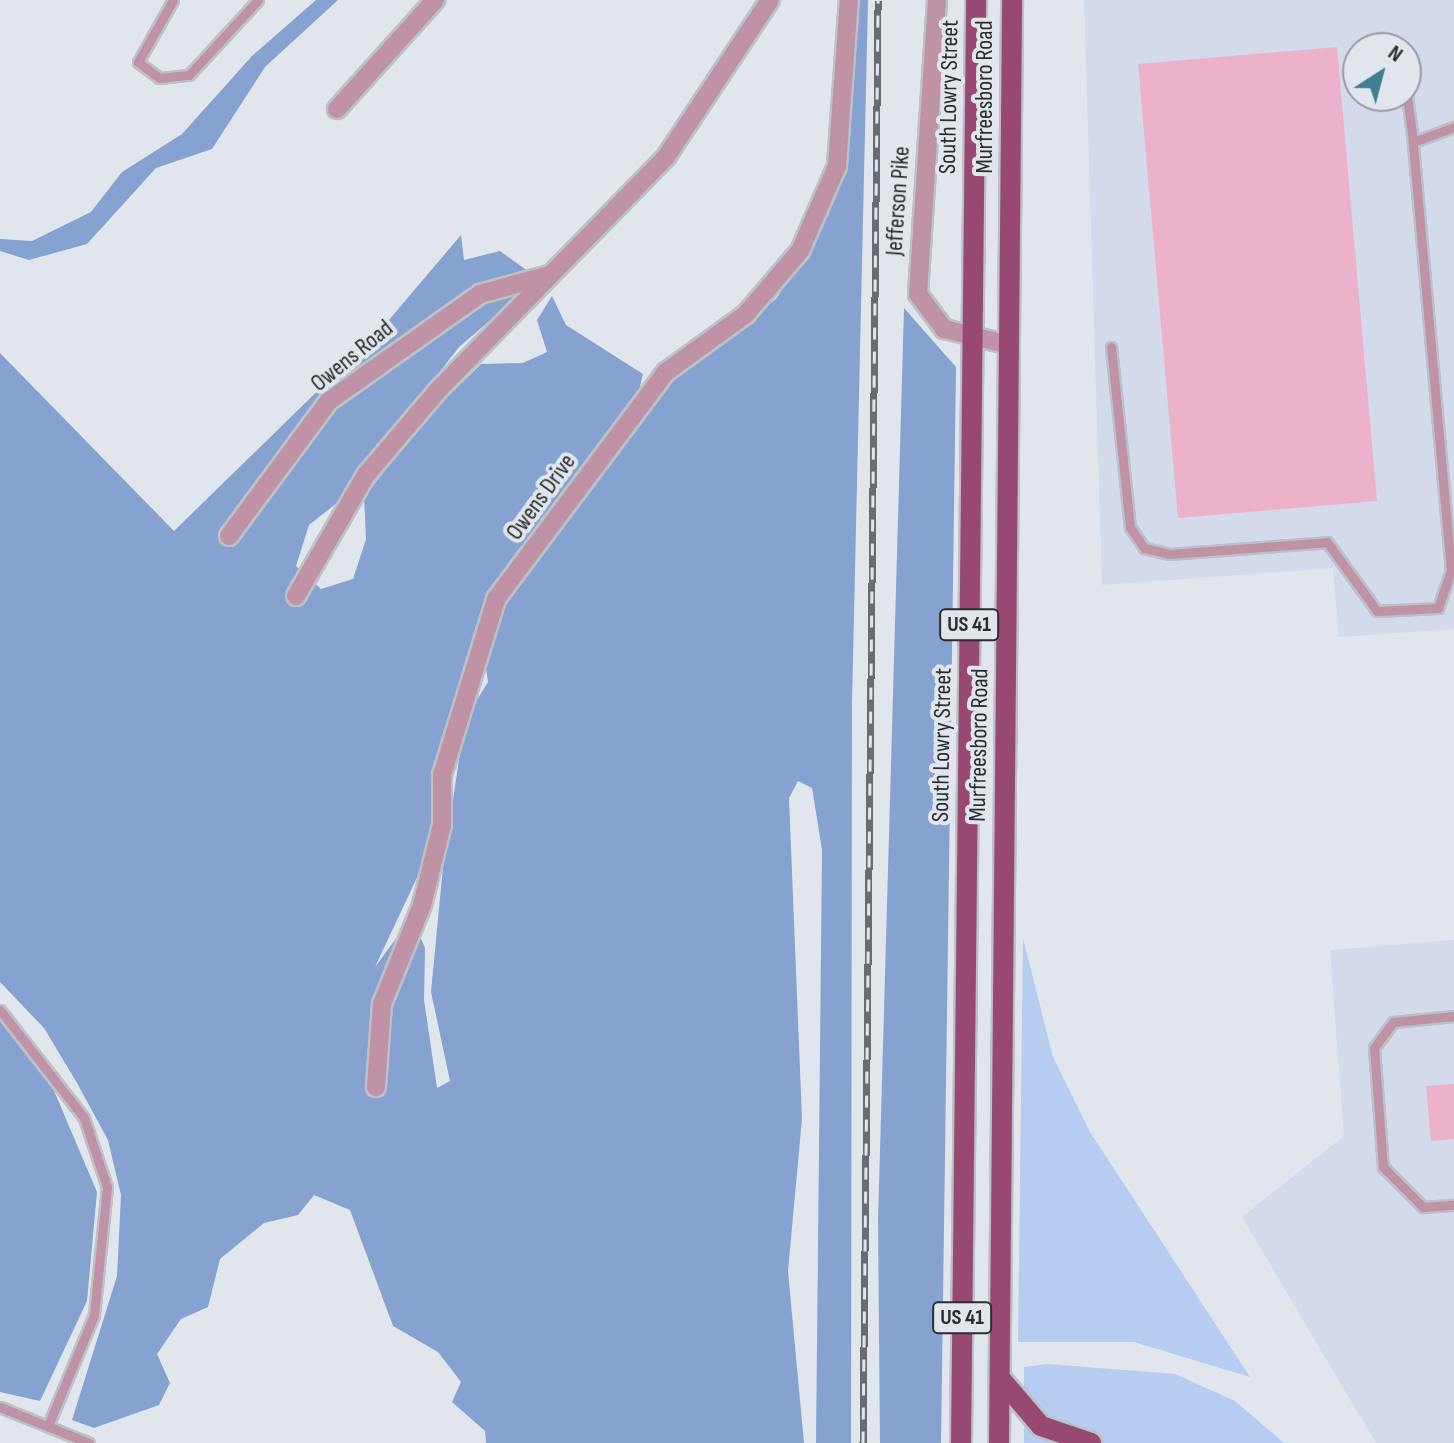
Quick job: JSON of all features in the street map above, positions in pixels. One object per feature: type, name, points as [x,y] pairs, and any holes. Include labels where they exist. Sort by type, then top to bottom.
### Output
[{"type":"main road","name":"South Lowry Street","points":[[961,1443],[976,0]]},
{"type":"main road","name":"Murfreesboro Road","points":[[999,1443],[1012,0]]},
{"type":"main road","points":[[1000,1378],[1041,1426],[1091,1443]]},
{"type":"street","points":[[337,109],[435,0]]},
{"type":"street","points":[[296,596],[366,475],[552,274],[666,157],[770,0]]},
{"type":"street","name":"Owens Drive","points":[[376,1087],[382,1004],[422,905],[442,825],[442,775],[496,599],[666,372],[746,314],[800,251],[837,166],[849,0]]},
{"type":"street","name":"Jefferson Pike","points":[[937,0],[918,294],[944,329],[1009,345]]},
{"type":"street","name":"Owens Road","points":[[229,536],[329,401],[480,294],[552,274]]},
{"type":"lane","points":[[173,0],[138,62],[159,78],[189,75],[258,0]]},
{"type":"lane","points":[[1111,347],[1130,527],[1144,548],[1169,554],[1327,542],[1377,611],[1438,608],[1451,571],[1409,112]]},
{"type":"lane","points":[[1413,142],[1454,127]]},
{"type":"lane","points":[[0,1010],[84,1118],[107,1187],[94,1315],[49,1423]]},
{"type":"lane","points":[[1454,1016],[1393,1022],[1374,1048],[1383,1167],[1423,1207],[1454,1205]]},
{"type":"lane","points":[[0,1407],[49,1423],[89,1443]]},
{"type":"shaded area","points":[[316,0],[338,0],[265,67],[212,149],[156,168],[87,244],[29,260],[0,251],[0,239],[32,241],[91,212],[122,172],[182,134],[252,56]]},
{"type":"shaded area","points":[[852,0],[868,0],[852,703],[851,1443],[816,1443],[822,850],[812,788],[798,781],[789,798],[802,1119],[788,1271],[804,1443],[486,1443],[485,1431],[452,1402],[461,1382],[438,1352],[393,1326],[350,1210],[314,1195],[298,1215],[264,1223],[220,1259],[208,1307],[181,1319],[157,1354],[170,1383],[159,1405],[94,1428],[72,1420],[117,1276],[121,1195],[108,1140],[77,1083],[44,1028],[0,982],[0,353],[174,531],[383,327],[461,235],[464,260],[500,251],[529,272],[520,295],[459,347],[342,499],[309,525],[296,566],[321,589],[353,579],[366,539],[364,497],[430,414],[481,364],[523,363],[547,352],[537,320],[552,296],[566,325],[643,374],[638,395],[541,519],[492,600],[436,766],[429,852],[375,967],[412,917],[425,948],[424,1000],[437,1088],[450,1081],[431,992],[443,867],[465,719],[488,682],[485,663],[504,599],[677,371],[776,299],[828,216],[842,166]]},
{"type":"shaded area","points":[[1084,0],[1454,0],[1454,629],[1339,637],[1333,568],[1102,585]]},
{"type":"shaded area","points":[[904,308],[956,367],[941,1443],[880,1443],[878,1221]]},
{"type":"shaded area","points":[[1023,938],[1053,1057],[1090,1132],[1250,1377],[1134,1342],[1018,1342]]},
{"type":"shaded area","points":[[1454,940],[1454,1443],[1376,1443],[1242,1217],[1344,1136],[1330,950]]},
{"type":"shaded area","points":[[0,1019],[52,1086],[97,1192],[87,1301],[40,1401],[0,1392]]},
{"type":"shaded area","points":[[1048,1364],[1175,1374],[1235,1401],[1284,1443],[1024,1443],[1024,1367]]},
{"type":"building","points":[[1337,47],[1377,501],[1178,518],[1138,64]]},
{"type":"building","points":[[1454,1084],[1454,1139],[1431,1141],[1426,1086]]},
{"type":"railway","points":[[863,1443],[878,0]]}]
